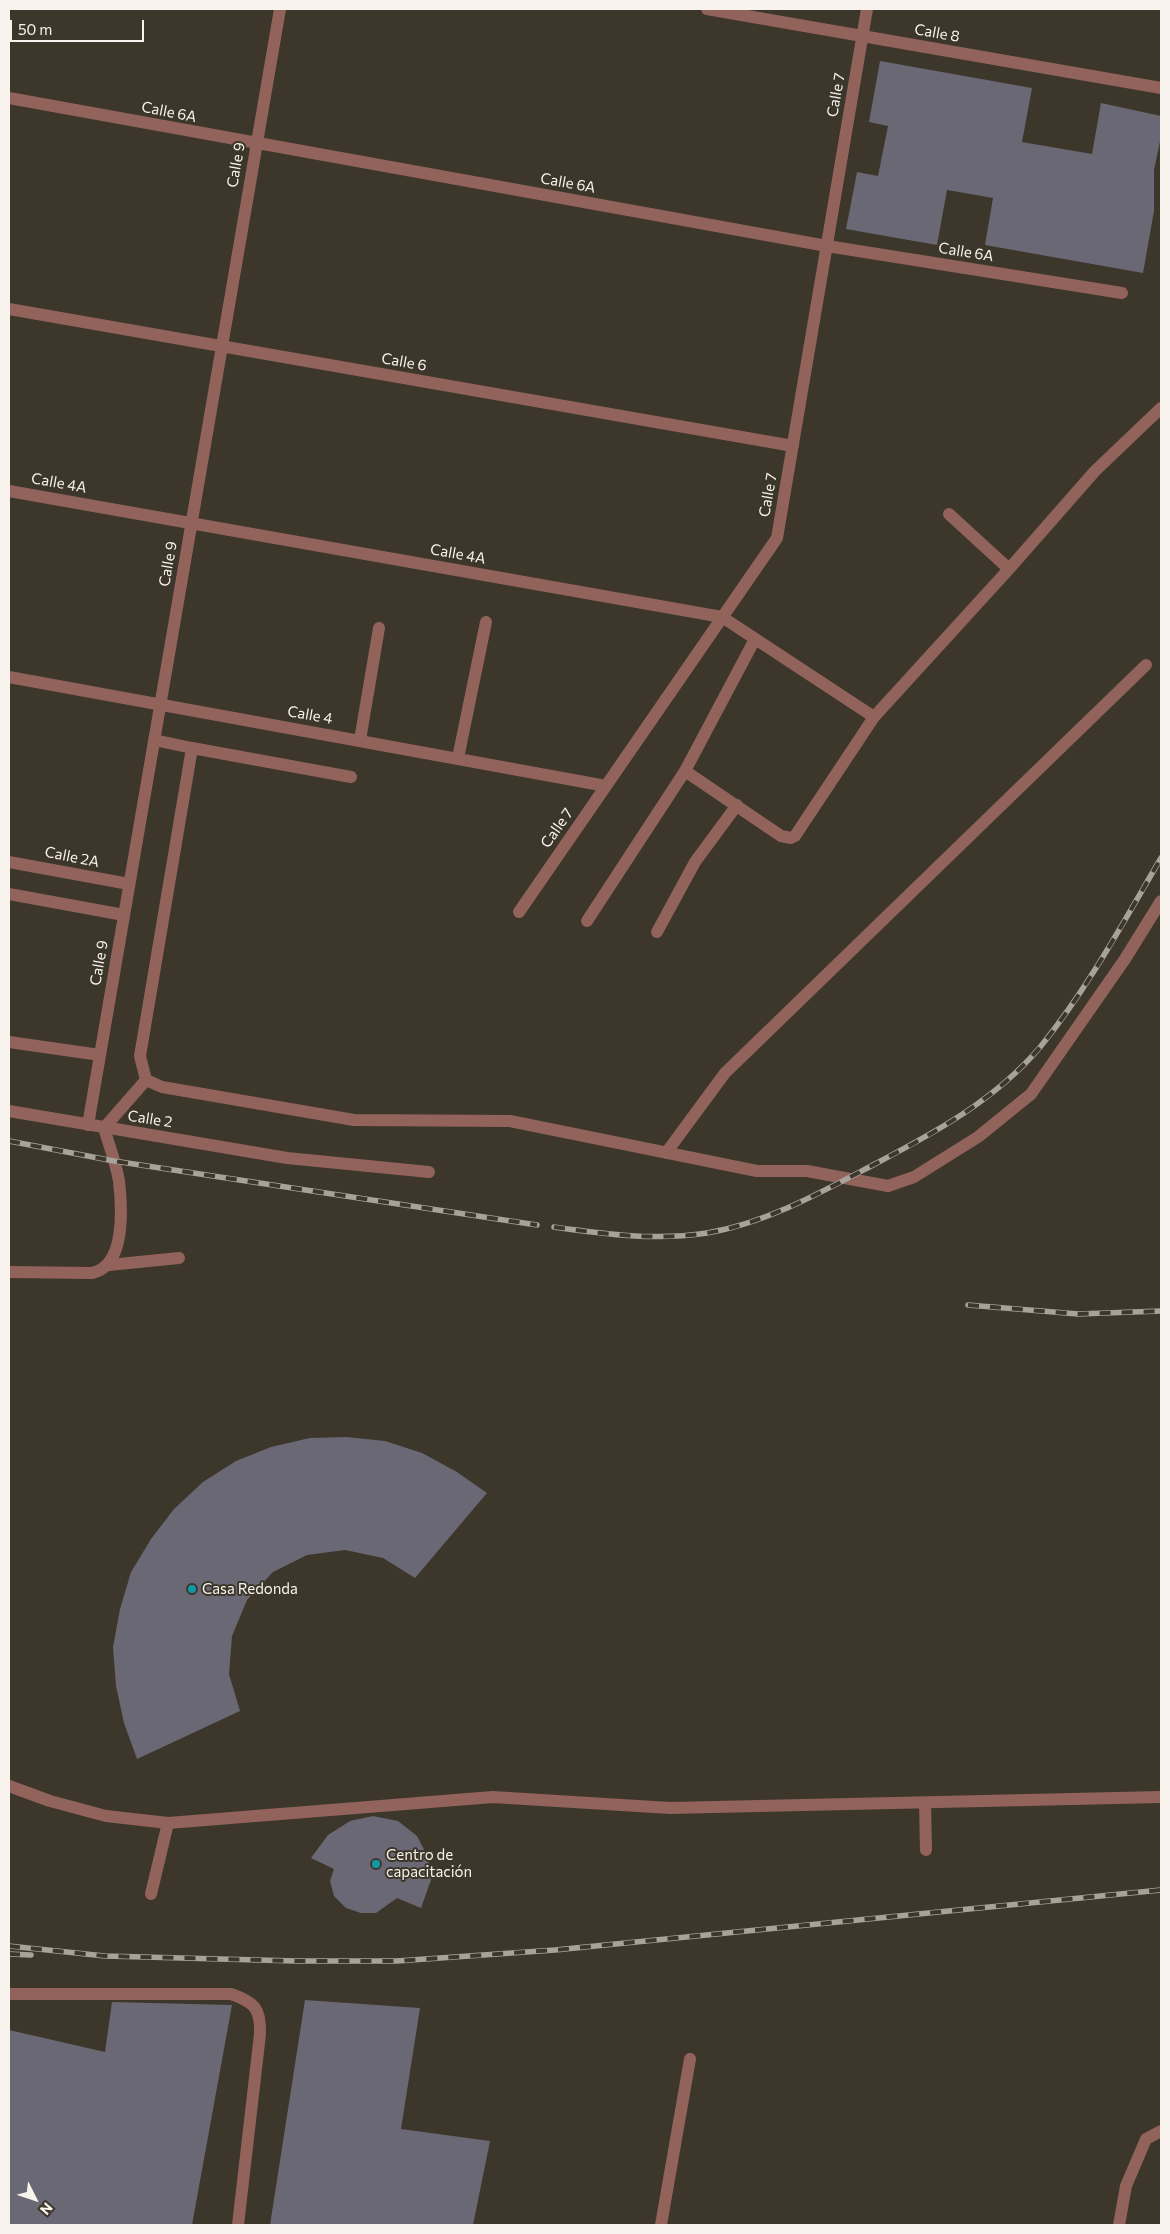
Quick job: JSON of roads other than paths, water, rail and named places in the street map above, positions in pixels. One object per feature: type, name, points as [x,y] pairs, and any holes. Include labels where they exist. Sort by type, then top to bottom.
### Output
[{"type":"street","name":"Calle 9","points":[[88,1125],[280,9]]},
{"type":"street","name":"Calle 8","points":[[707,9],[1161,88]]},
{"type":"street","name":"Calle 7","points":[[519,912],[777,538],[867,9]]},
{"type":"street","name":"Calle 6A","points":[[9,98],[827,246],[1122,293]]},
{"type":"street","name":"Calle 6","points":[[9,309],[793,446]]},
{"type":"street","points":[[685,771],[737,804],[781,836],[790,838],[795,836],[874,717],[1010,569],[1095,470],[1161,408]]},
{"type":"street","name":"Calle 4A","points":[[9,491],[722,617],[874,717]]},
{"type":"street","points":[[949,514],[1010,569]]},
{"type":"street","points":[[458,758],[486,622]]},
{"type":"street","points":[[360,740],[380,628]]},
{"type":"street","points":[[587,922],[685,771],[755,639]]},
{"type":"street","points":[[666,1152],[725,1073],[1146,665]]},
{"type":"street","name":"Calle 4","points":[[9,677],[160,703],[606,786]]},
{"type":"street","points":[[154,740],[351,777]]},
{"type":"street","points":[[146,1080],[140,1056],[192,748]]},
{"type":"street","points":[[657,932],[695,862],[737,804]]},
{"type":"street","name":"Calle 2A","points":[[9,862],[129,884]]},
{"type":"street","points":[[9,894],[124,915]]},
{"type":"street","points":[[146,1080],[162,1087],[354,1120],[510,1120],[757,1171],[807,1172],[888,1186],[914,1177],[978,1137],[1031,1094],[1126,959],[1161,901]]},
{"type":"street","points":[[9,1042],[100,1055]]},
{"type":"street","points":[[9,1272],[92,1273],[100,1272],[108,1265],[116,1250],[120,1226],[119,1181],[104,1128],[146,1080]]},
{"type":"street","name":"Calle 2","points":[[9,1111],[287,1158],[429,1172]]},
{"type":"street","points":[[108,1265],[179,1258]]},
{"type":"street","points":[[9,1786],[50,1801],[106,1816],[168,1823],[493,1796],[670,1808],[1161,1797]]},
{"type":"street","points":[[925,1802],[926,1850]]},
{"type":"street","points":[[151,1894],[168,1823]]},
{"type":"street","points":[[9,1994],[231,1994],[245,1998],[255,2006],[261,2019],[260,2034],[238,2225]]},
{"type":"street","points":[[661,2225],[690,2059]]},
{"type":"street","points":[[1119,2225],[1126,2186],[1146,2139],[1161,2131]]},
{"type":"railway","points":[[554,1227],[611,1234],[649,1236],[688,1235],[729,1228],[792,1206],[941,1128],[1004,1083],[1041,1046],[1090,978],[1161,858]]},
{"type":"railway","points":[[9,1141],[114,1161],[537,1225]]},
{"type":"railway","points":[[968,1305],[1078,1314],[1161,1311]]},
{"type":"railway","points":[[9,1946],[105,1956],[296,1961],[397,1961],[555,1950],[1161,1890]]},
{"type":"railway","points":[[9,1954],[31,1955]]},
{"type":"place","name":"Casa Redonda","points":[[192,1589]]},
{"type":"place","name":"Centro de capacitación","points":[[376,1864]]}]
